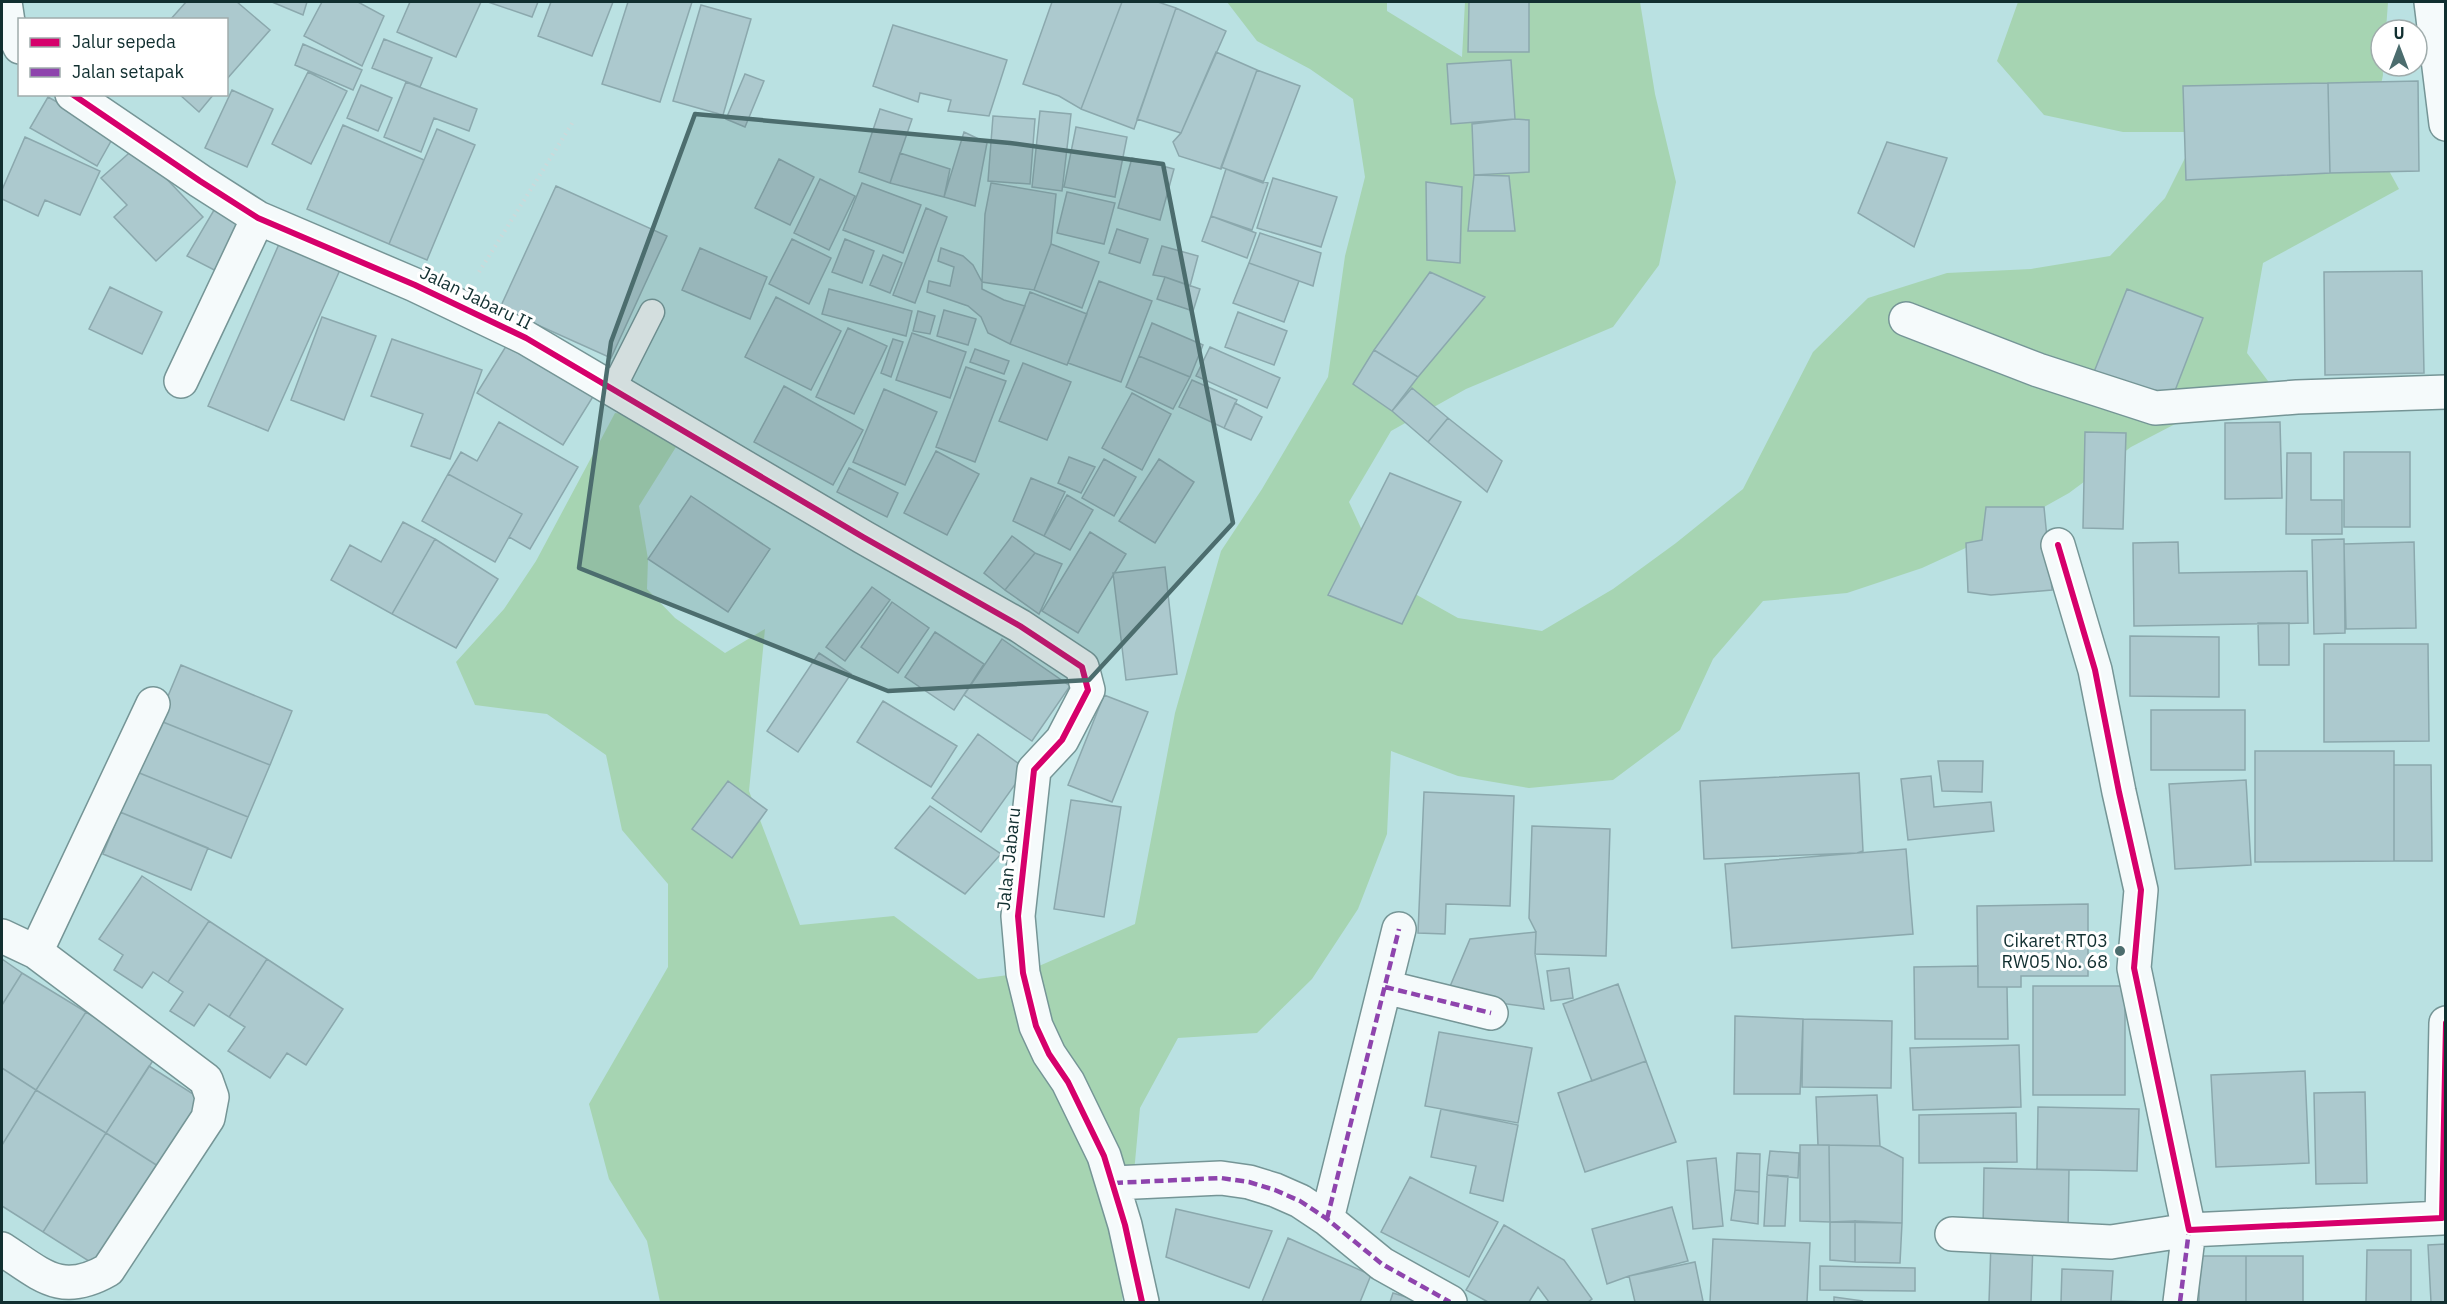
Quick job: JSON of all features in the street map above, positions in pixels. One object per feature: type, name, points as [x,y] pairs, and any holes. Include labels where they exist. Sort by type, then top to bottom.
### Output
[{"type":"street","points":[[5,2],[8,22],[18,43]]},
{"type":"street","points":[[2431,2],[2445,124]]},
{"type":"street","name":"Jalan Jabaru II","points":[[75,96],[258,218],[526,338],[863,537]]},
{"type":"street","points":[[180,381],[258,218]]},
{"type":"street","points":[[1906,319],[2038,370],[2155,408],[2297,398],[2445,392]]},
{"type":"street","name":"Jalan Jabaru","points":[[863,537],[1020,626],[1082,667],[1088,690],[1062,740],[1034,770],[1018,916],[1023,973],[1036,1026],[1092,1129],[1114,1183],[1142,1302]]},
{"type":"street","points":[[2058,545],[2095,670],[2141,890],[2134,968],[2189,1230],[2180,1302]]},
{"type":"street","points":[[36,952],[153,704]]},
{"type":"street","points":[[1327,1219],[1399,929]]},
{"type":"street","points":[[2,936],[36,952],[206,1080],[212,1097],[208,1118],[108,1270],[89,1281],[68,1284],[46,1278],[2,1249]]},
{"type":"street","points":[[1385,987],[1491,1013]]},
{"type":"street","points":[[1952,1234],[2110,1242],[2189,1230],[2444,1218],[2445,1023]]},
{"type":"street","points":[[1114,1183],[1221,1178],[1249,1182],[1300,1201],[1327,1219],[1382,1264],[1450,1302]]},
{"type":"lane","points":[[613,389],[652,312]]},
{"type":"path","points":[[458,306],[573,122]]},
{"type":"highlighted area","points":[[695,114],[1010,143],[1163,164],[1233,523],[1089,680],[888,691],[579,568],[611,342]]},
{"type":"green space","points":[[1227,2],[1387,2],[1387,11],[1462,57],[1465,2],[1640,2],[1655,94],[1676,182],[1659,265],[1613,327],[1466,389],[1391,431],[1349,502],[1383,576],[1458,618],[1542,631],[1613,589],[1676,543],[1743,489],[1813,352],[1868,298],[1947,273],[2031,269],[2110,256],[2165,198],[2198,132],[2123,132],[2044,115],[1997,61],[2018,2],[2388,2],[2387,18],[2369,18],[2369,78],[2382,78],[2370,136],[2399,189],[2263,263],[2247,353],[2274,389],[2202,410],[2131,447],[2069,493],[1994,535],[1922,568],[1847,593],[1763,601],[1713,659],[1680,730],[1613,780],[1529,788],[1458,776],[1391,751],[1387,834],[1358,909],[1312,979],[1257,1033],[1178,1038],[1140,1108],[1122,1302],[660,1302],[647,1241],[609,1179],[589,1104],[668,967],[668,884],[622,830],[606,755],[547,714],[475,705],[456,662],[504,609],[536,561],[615,413],[646,417],[681,439],[639,506],[648,559],[647,589],[675,618],[725,653],[765,629],[749,791],[800,925],[894,916],[978,979],[1023,973],[1135,924],[1175,713],[1221,551],[1262,489],[1328,377],[1345,256],[1365,177],[1353,99],[1310,69],[1257,41]]},
{"type":"building","points":[[186,2],[237,2],[270,30],[228,78],[228,18],[172,18]]},
{"type":"building","points":[[272,2],[307,2],[303,15]]},
{"type":"building","points":[[322,2],[358,2],[384,16],[362,66],[304,36]]},
{"type":"building","points":[[410,2],[481,2],[456,57],[397,32]]},
{"type":"building","points":[[488,2],[538,2],[532,17]]},
{"type":"building","points":[[551,2],[613,2],[592,56],[538,36]]},
{"type":"building","points":[[628,2],[692,2],[660,102],[602,84]]},
{"type":"building","points":[[1052,2],[1122,2],[1081,109],[1059,96],[1023,84]]},
{"type":"building","points":[[1122,2],[1158,2],[1176,8],[1134,129],[1081,109]]},
{"type":"building","points":[[1469,2],[1529,2],[1529,52],[1468,52]]},
{"type":"building","points":[[701,5],[751,19],[723,115],[673,101]]},
{"type":"building","points":[[1176,8],[1226,31],[1181,133],[1137,119]]},
{"type":"building","points":[[893,25],[1007,60],[989,116],[948,111],[951,100],[920,93],[918,102],[873,86]]},
{"type":"building","points":[[384,39],[432,58],[420,87],[372,68]]},
{"type":"building","points":[[303,44],[362,70],[353,90],[295,65]]},
{"type":"building","points":[[1216,52],[1257,70],[1221,169],[1179,156],[1173,142],[1181,133]]},
{"type":"building","points":[[1511,60],[1515,119],[1451,124],[1447,64]]},
{"type":"building","points":[[1257,70],[1300,86],[1263,183],[1221,167]]},
{"type":"building","points":[[308,72],[347,91],[311,164],[272,144]]},
{"type":"building","points":[[745,74],[764,81],[745,127],[726,119]]},
{"type":"building","points":[[2418,81],[2419,171],[2330,173],[2328,83]]},
{"type":"building","points":[[406,82],[477,109],[469,131],[434,118],[421,152],[384,137]]},
{"type":"building","points":[[2328,83],[2330,173],[2186,180],[2183,86]]},
{"type":"building","points":[[361,85],[392,98],[378,131],[347,118]]},
{"type":"building","points":[[232,90],[273,109],[247,167],[205,148]]},
{"type":"building","points":[[181,96],[212,96],[199,112]]},
{"type":"building","points":[[48,97],[115,134],[97,166],[30,128]]},
{"type":"building","points":[[880,109],[912,119],[890,183],[859,172]]},
{"type":"building","points":[[1040,111],[1071,114],[1062,191],[1032,187]]},
{"type":"building","points":[[993,116],[1035,119],[1030,184],[988,181]]},
{"type":"building","points":[[1515,119],[1529,120],[1529,172],[1474,175],[1472,124]]},
{"type":"building","points":[[343,125],[424,160],[389,244],[307,209]]},
{"type":"building","points":[[1076,127],[1127,137],[1115,197],[1064,187]]},
{"type":"building","points":[[437,129],[475,145],[427,260],[389,244]]},
{"type":"building","points":[[964,132],[987,143],[975,206],[944,197]]},
{"type":"building","points":[[25,137],[100,171],[80,215],[45,200],[38,216],[2,199],[2,190]]},
{"type":"building","points":[[1887,142],[1947,158],[1914,247],[1858,213]]},
{"type":"building","points":[[136,147],[203,217],[156,261],[114,217],[127,205],[101,178]]},
{"type":"building","points":[[900,153],[950,169],[944,197],[890,183]]},
{"type":"building","points":[[1132,158],[1174,169],[1160,220],[1118,208]]},
{"type":"building","points":[[779,159],[814,177],[790,225],[755,208]]},
{"type":"building","points":[[1226,169],[1268,183],[1252,230],[1211,216]]},
{"type":"building","points":[[1474,175],[1509,176],[1515,231],[1468,231]]},
{"type":"building","points":[[1273,178],[1337,197],[1321,247],[1257,228]]},
{"type":"building","points":[[820,179],[855,196],[829,250],[794,233]]},
{"type":"building","points":[[1426,182],[1462,187],[1460,263],[1427,260]]},
{"type":"building","points":[[862,183],[921,205],[903,253],[843,230]]},
{"type":"building","points":[[991,183],[1056,194],[1051,244],[1034,290],[982,282],[985,214]]},
{"type":"building","points":[[556,186],[667,236],[611,358],[500,308]]},
{"type":"building","points":[[1067,192],[1115,203],[1104,244],[1057,233]]},
{"type":"building","points":[[217,205],[247,221],[222,274],[187,256]]},
{"type":"building","points":[[926,208],[947,217],[915,303],[893,295]]},
{"type":"building","points":[[1211,216],[1256,233],[1247,258],[1202,241]]},
{"type":"building","points":[[1117,229],[1148,239],[1140,263],[1109,253]]},
{"type":"building","points":[[1260,233],[1321,253],[1313,286],[1249,263]]},
{"type":"building","points":[[283,235],[344,261],[268,431],[208,406]]},
{"type":"building","points":[[792,239],[831,258],[809,304],[769,284]]},
{"type":"building","points":[[845,239],[874,251],[862,283],[832,272]]},
{"type":"building","points":[[1051,244],[1099,262],[1082,308],[1034,290]]},
{"type":"building","points":[[1162,246],[1198,256],[1190,286],[1153,275]]},
{"type":"building","points":[[700,248],[767,277],[750,319],[682,290]]},
{"type":"building","points":[[941,248],[963,256],[973,265],[982,282],[982,289],[1004,300],[1025,306],[1010,344],[988,333],[981,317],[968,306],[927,292],[929,281],[950,286],[954,267],[938,261]]},
{"type":"building","points":[[883,255],[902,263],[890,293],[870,285]]},
{"type":"building","points":[[1249,263],[1299,281],[1284,322],[1233,303]]},
{"type":"building","points":[[2422,271],[2424,373],[2325,375],[2324,272]]},
{"type":"building","points":[[1430,272],[1485,297],[1418,377],[1374,350]]},
{"type":"building","points":[[1165,277],[1200,289],[1193,311],[1157,299]]},
{"type":"building","points":[[1099,281],[1152,301],[1121,382],[1068,363]]},
{"type":"building","points":[[110,287],[162,312],[142,354],[89,329]]},
{"type":"building","points":[[829,289],[912,311],[906,336],[822,314]]},
{"type":"building","points":[[2127,289],[2203,318],[2171,401],[2094,372]]},
{"type":"building","points":[[1030,292],[1087,314],[1067,365],[1010,344]]},
{"type":"building","points":[[776,297],[841,331],[811,390],[745,357]]},
{"type":"building","points":[[944,310],[976,319],[968,345],[937,336]]},
{"type":"building","points":[[918,311],[935,316],[930,334],[913,331]]},
{"type":"building","points":[[1238,312],[1287,331],[1274,365],[1225,347]]},
{"type":"building","points":[[322,317],[376,336],[344,420],[291,400]]},
{"type":"building","points":[[1152,323],[1203,345],[1190,377],[1139,356]]},
{"type":"building","points":[[848,328],[887,346],[854,414],[816,397]]},
{"type":"building","points":[[912,333],[966,352],[950,398],[896,380]]},
{"type":"building","points":[[392,339],[482,370],[450,459],[411,446],[423,414],[371,396]]},
{"type":"building","points":[[893,339],[903,342],[891,377],[881,373]]},
{"type":"building","points":[[508,343],[594,395],[563,445],[477,393]]},
{"type":"building","points":[[1210,347],[1280,378],[1267,408],[1196,376]]},
{"type":"building","points":[[975,349],[1009,361],[1004,374],[970,362]]},
{"type":"building","points":[[1374,350],[1418,377],[1392,411],[1353,384]]},
{"type":"building","points":[[1139,356],[1190,377],[1173,409],[1126,387]]},
{"type":"building","points":[[1023,363],[1071,382],[1047,440],[999,421]]},
{"type":"building","points":[[966,367],[1006,381],[975,462],[936,447]]},
{"type":"building","points":[[1192,380],[1237,400],[1224,428],[1179,407]]},
{"type":"building","points":[[784,386],[863,430],[833,485],[754,442]]},
{"type":"building","points":[[1412,388],[1448,418],[1428,442],[1392,411]]},
{"type":"building","points":[[884,389],[937,412],[905,485],[853,462]]},
{"type":"building","points":[[1132,393],[1171,414],[1142,470],[1102,448]]},
{"type":"building","points":[[1235,403],[1262,417],[1251,440],[1224,428]]},
{"type":"building","points":[[1448,418],[1502,461],[1487,492],[1428,442]]},
{"type":"building","points":[[499,422],[578,467],[530,549],[509,537],[522,514],[448,474],[461,452],[477,461]]},
{"type":"building","points":[[2280,422],[2282,498],[2225,499],[2225,423]]},
{"type":"building","points":[[2085,432],[2126,433],[2123,529],[2083,528]]},
{"type":"building","points":[[936,451],[979,474],[947,535],[904,513]]},
{"type":"building","points":[[2344,452],[2410,452],[2410,527],[2344,527]]},
{"type":"building","points":[[2287,453],[2311,453],[2311,500],[2342,500],[2342,534],[2286,534]]},
{"type":"building","points":[[1069,457],[1095,467],[1081,493],[1058,483]]},
{"type":"building","points":[[1104,459],[1136,477],[1114,516],[1082,498]]},
{"type":"building","points":[[1159,459],[1194,482],[1155,543],[1119,521]]},
{"type":"building","points":[[849,468],[898,493],[887,517],[837,492]]},
{"type":"building","points":[[1390,473],[1461,502],[1402,624],[1328,595]]},
{"type":"building","points":[[448,474],[522,514],[495,562],[422,521]]},
{"type":"building","points":[[1031,478],[1065,492],[1044,536],[1013,521]]},
{"type":"building","points":[[1067,495],[1093,510],[1070,550],[1044,536]]},
{"type":"building","points":[[691,496],[770,549],[728,612],[648,559]]},
{"type":"building","points":[[1986,507],[2044,507],[2052,590],[1991,595],[1968,592],[1966,543],[1982,540]]},
{"type":"building","points":[[403,522],[435,539],[392,614],[331,580],[350,545],[381,562]]},
{"type":"building","points":[[1090,532],[1126,554],[1078,633],[1042,611]]},
{"type":"building","points":[[1012,536],[1035,553],[1005,590],[984,573]]},
{"type":"building","points":[[435,539],[498,579],[456,648],[392,614]]},
{"type":"building","points":[[2344,539],[2345,633],[2314,634],[2312,540]]},
{"type":"building","points":[[2178,542],[2179,573],[2307,571],[2308,623],[2134,626],[2133,543]]},
{"type":"building","points":[[2414,542],[2416,628],[2346,629],[2344,544]]},
{"type":"building","points":[[1035,553],[1062,564],[1039,614],[1005,590]]},
{"type":"building","points":[[1165,567],[1177,674],[1126,680],[1113,573]]},
{"type":"building","points":[[872,587],[890,600],[845,661],[826,647]]},
{"type":"building","points":[[892,602],[929,628],[898,673],[861,647]]},
{"type":"building","points":[[2258,623],[2289,623],[2289,665],[2259,665]]},
{"type":"building","points":[[935,632],[984,664],[954,710],[905,677]]},
{"type":"building","points":[[2130,636],[2219,637],[2219,697],[2130,696]]},
{"type":"building","points":[[1002,639],[1070,686],[1032,741],[964,695]]},
{"type":"building","points":[[2324,644],[2428,644],[2429,741],[2324,742]]},
{"type":"building","points":[[819,653],[851,674],[798,752],[767,731]]},
{"type":"building","points":[[181,665],[292,711],[270,765],[158,720]]},
{"type":"building","points":[[1104,695],[1148,712],[1112,802],[1068,785]]},
{"type":"building","points":[[883,701],[957,746],[931,787],[857,742]]},
{"type":"building","points":[[2151,710],[2245,710],[2245,770],[2151,770]]},
{"type":"building","points":[[158,720],[270,765],[248,817],[137,772]]},
{"type":"building","points":[[978,734],[1026,769],[981,832],[932,798]]},
{"type":"building","points":[[2255,751],[2394,751],[2394,861],[2255,862]]},
{"type":"building","points":[[1938,761],[1983,761],[1982,792],[1942,791]]},
{"type":"building","points":[[2394,765],[2431,765],[2432,861],[2394,861]]},
{"type":"building","points":[[137,772],[248,817],[231,858],[120,812]]},
{"type":"building","points":[[1859,773],[1863,851],[1704,859],[1700,781]]},
{"type":"building","points":[[1931,776],[1934,807],[1991,802],[1994,831],[1908,840],[1901,779]]},
{"type":"building","points":[[2246,780],[2251,865],[2175,869],[2169,784]]},
{"type":"building","points":[[728,781],[767,810],[732,858],[692,829]]},
{"type":"building","points":[[1424,792],[1514,796],[1510,906],[1446,904],[1445,934],[1418,933]]},
{"type":"building","points":[[1071,800],[1121,807],[1104,917],[1054,909]]},
{"type":"building","points":[[930,806],[1001,854],[965,894],[895,848]]},
{"type":"building","points":[[120,812],[208,848],[191,890],[103,854]]},
{"type":"building","points":[[1532,826],[1610,829],[1606,956],[1535,954],[1536,932],[1529,918]]},
{"type":"building","points":[[1906,849],[1913,934],[1732,948],[1725,864]]},
{"type":"building","points":[[142,876],[209,921],[168,982],[153,972],[142,988],[114,970],[123,955],[99,939]]},
{"type":"building","points":[[2088,904],[2088,976],[2021,976],[2021,987],[1978,987],[1977,906]]},
{"type":"building","points":[[209,921],[267,959],[229,1017],[209,1004],[194,1026],[170,1011],[183,992],[168,982]]},
{"type":"building","points":[[1536,932],[1535,954],[1544,1009],[1446,996],[1470,939]]},
{"type":"building","points":[[2,959],[22,973],[2,1005]]},
{"type":"building","points":[[267,959],[343,1009],[306,1065],[287,1053],[270,1078],[228,1051],[245,1027],[229,1017]]},
{"type":"building","points":[[1978,966],[1978,987],[2007,987],[2008,1039],[1915,1039],[1914,967]]},
{"type":"building","points":[[1569,968],[1573,998],[1551,1001],[1547,971]]},
{"type":"building","points":[[22,973],[86,1012],[36,1090],[2,1068],[2,1005]]},
{"type":"building","points":[[1618,984],[1646,1061],[1592,1081],[1563,1004]]},
{"type":"building","points":[[2033,986],[2125,986],[2125,1095],[2033,1095]]},
{"type":"building","points":[[86,1012],[156,1056],[106,1133],[36,1090]]},
{"type":"building","points":[[1735,1016],[1803,1019],[1800,1094],[1734,1094]]},
{"type":"building","points":[[1803,1019],[1892,1021],[1891,1088],[1802,1087]]},
{"type":"building","points":[[1439,1032],[1532,1048],[1518,1123],[1425,1106]]},
{"type":"building","points":[[2019,1045],[2021,1107],[1913,1110],[1910,1048]]},
{"type":"building","points":[[1646,1061],[1676,1142],[1585,1172],[1558,1093]]},
{"type":"building","points":[[149,1066],[201,1099],[158,1166],[106,1133]]},
{"type":"building","points":[[2,1068],[36,1090],[2,1145]]},
{"type":"building","points":[[2305,1071],[2309,1163],[2216,1167],[2211,1075]]},
{"type":"building","points":[[36,1090],[106,1133],[43,1232],[2,1206],[2,1145]]},
{"type":"building","points":[[2365,1092],[2367,1183],[2316,1184],[2314,1093]]},
{"type":"building","points":[[1877,1095],[1880,1146],[1818,1145],[1816,1097]]},
{"type":"building","points":[[2038,1107],[2139,1109],[2137,1171],[2037,1169]]},
{"type":"building","points":[[1441,1109],[1518,1125],[1503,1201],[1470,1193],[1476,1166],[1431,1157]]},
{"type":"building","points":[[2016,1113],[2017,1162],[1919,1163],[1919,1115]]},
{"type":"building","points":[[106,1133],[158,1166],[95,1265],[43,1232]]},
{"type":"building","points":[[1800,1145],[1829,1145],[1830,1222],[1800,1221]]},
{"type":"building","points":[[1829,1145],[1880,1146],[1903,1158],[1902,1223],[1830,1222]]},
{"type":"building","points":[[1770,1151],[1799,1153],[1798,1178],[1767,1175]]},
{"type":"building","points":[[1737,1153],[1760,1154],[1759,1192],[1735,1190]]},
{"type":"building","points":[[1716,1158],[1723,1226],[1693,1229],[1687,1161]]},
{"type":"building","points":[[1984,1168],[2069,1170],[2068,1232],[1983,1230]]},
{"type":"building","points":[[1767,1175],[1788,1176],[1785,1226],[1764,1226]]},
{"type":"building","points":[[1410,1177],[1498,1222],[1469,1277],[1381,1232]]},
{"type":"building","points":[[1735,1190],[1759,1192],[1758,1224],[1731,1220]]},
{"type":"building","points":[[1672,1207],[1688,1261],[1607,1284],[1592,1229]]},
{"type":"building","points":[[1176,1209],[1272,1231],[1249,1288],[1166,1257]]},
{"type":"building","points":[[1855,1221],[1855,1262],[1830,1260],[1830,1222]]},
{"type":"building","points":[[1855,1221],[1902,1223],[1900,1263],[1855,1262]]},
{"type":"building","points":[[1504,1225],[1564,1260],[1592,1299],[1588,1302],[1549,1302],[1538,1287],[1529,1302],[1488,1302],[1466,1290]]},
{"type":"building","points":[[1288,1238],[1371,1275],[1360,1302],[1262,1302]]},
{"type":"building","points":[[1713,1239],[1810,1243],[1807,1302],[1710,1302]]},
{"type":"building","points":[[1991,1242],[2033,1243],[2031,1302],[1989,1302]]},
{"type":"building","points":[[2446,1244],[2446,1302],[2431,1302],[2428,1245]]},
{"type":"building","points":[[2367,1250],[2411,1250],[2411,1302],[2366,1302]]},
{"type":"building","points":[[2199,1256],[2246,1256],[2246,1302],[2199,1302]]},
{"type":"building","points":[[2246,1256],[2303,1256],[2303,1302],[2246,1302]]},
{"type":"building","points":[[1695,1262],[1703,1301],[1635,1302],[1629,1276]]},
{"type":"building","points":[[1820,1266],[1915,1268],[1915,1291],[1820,1290]]},
{"type":"building","points":[[2062,1269],[2113,1271],[2111,1301],[2152,1302],[2061,1302]]},
{"type":"building","points":[[1393,1293],[1422,1302],[1390,1302]]},
{"type":"building","points":[[1834,1297],[1863,1301],[1834,1302]]},
{"type":"marked path","points":[[1327,1219],[1399,929]]},
{"type":"marked path","points":[[1385,987],[1491,1013]]},
{"type":"marked path","points":[[1114,1183],[1221,1178],[1249,1182],[1275,1190],[1300,1201],[1327,1219],[1382,1264],[1450,1302]]},
{"type":"marked path","points":[[2180,1302],[2189,1230]]},
{"type":"cycle path","points":[[75,96],[258,218],[415,285],[526,338],[863,537],[1020,626],[1082,667],[1088,690],[1062,740],[1034,770],[1018,916],[1023,973],[1036,1026],[1049,1054],[1068,1082],[1104,1156],[1125,1225],[1142,1302]]},
{"type":"cycle path","points":[[2058,545],[2095,670],[2141,890],[2134,968],[2189,1230],[2442,1218],[2446,1023]]},
{"type":"place","name":"Cikaret RT03 RW05 No. 68","points":[[2120,951]]}]
